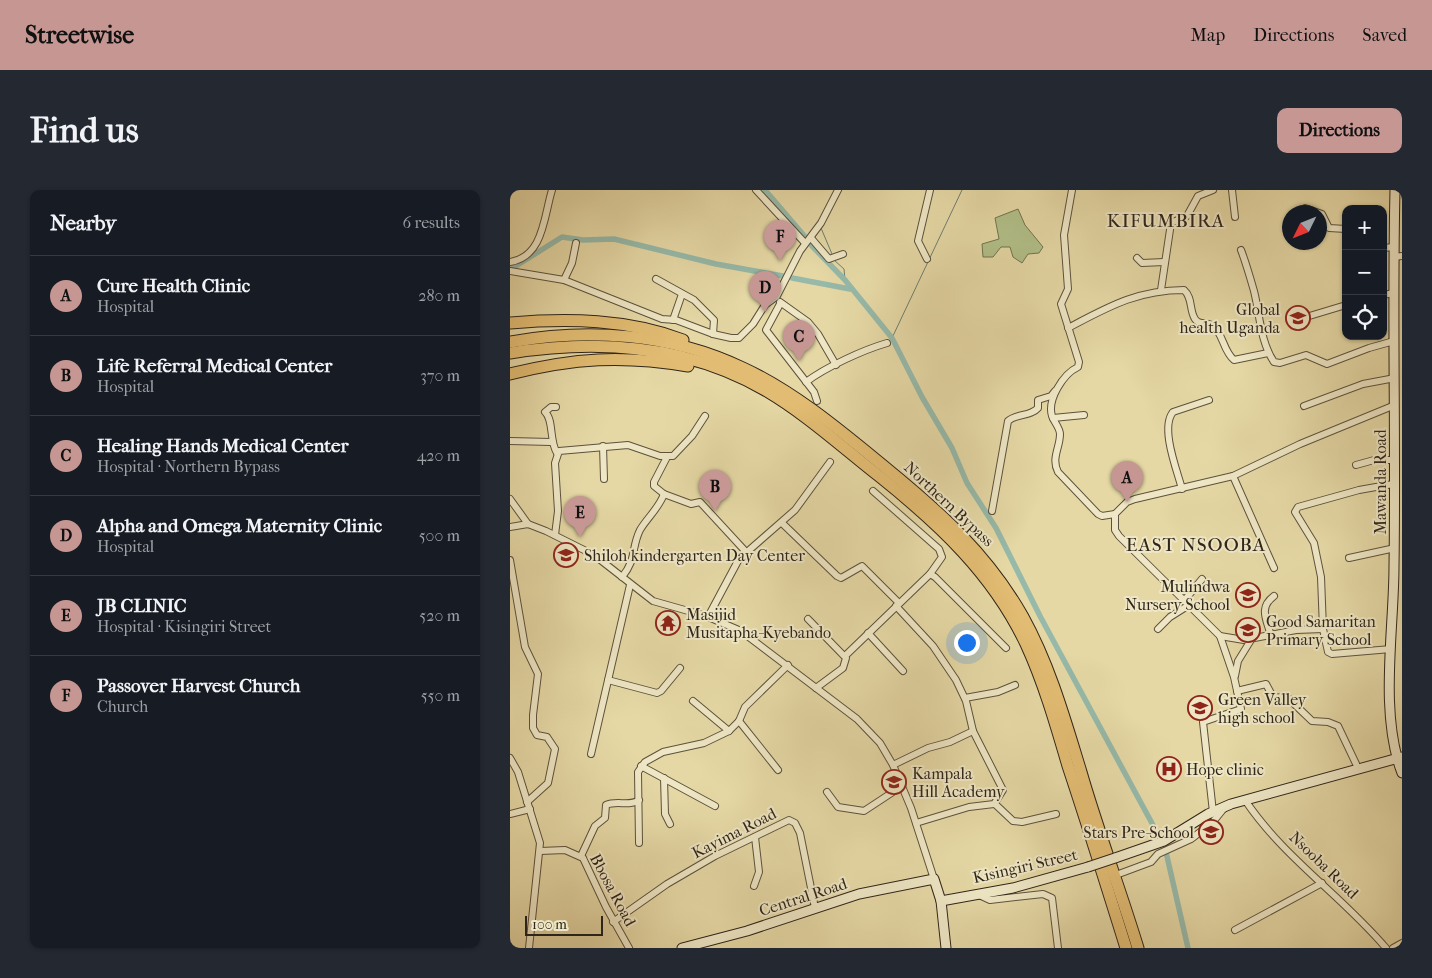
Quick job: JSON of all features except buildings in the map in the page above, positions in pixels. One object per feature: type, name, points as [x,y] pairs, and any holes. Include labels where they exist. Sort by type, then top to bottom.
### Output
[{"type":"highway","points":[[510,323],[557,320],[618,324],[678,338],[716,352],[726,366]]},
{"type":"highway","name":"Northern Bypass","points":[[510,342],[574,334],[642,337],[700,351],[766,390],[827,434],[927,516],[959,546],[994,590],[1026,645],[1048,702],[1126,948]]},
{"type":"highway","name":"Northern Bypass","points":[[510,353],[574,345],[606,345],[665,353],[726,366],[745,368],[796,400],[860,448],[943,517],[984,559],[1024,619],[1048,671],[1116,875],[1138,948]]},
{"type":"highway","points":[[510,374],[555,363],[596,359],[726,366]]},
{"type":"street","points":[[510,262],[527,253],[537,243],[552,190]]},
{"type":"street","points":[[756,190],[805,244]]},
{"type":"street","points":[[510,272],[564,280],[712,334],[739,338],[753,324],[765,305],[777,296],[795,259],[811,238],[838,190]]},
{"type":"street","points":[[927,259],[918,241],[930,190]]},
{"type":"street","points":[[992,511],[1008,421],[1013,417],[1033,413],[1038,408],[1038,400],[1051,396],[1064,376],[1079,365],[1061,304],[1068,290],[1064,235],[1072,190]]},
{"type":"street","points":[[1161,290],[1164,262],[1170,240],[1171,223],[1184,219],[1198,196],[1213,190]]},
{"type":"street","points":[[1232,190],[1235,217]]},
{"type":"street","name":"Mawanda Road","points":[[1395,190],[1397,253],[1394,293],[1394,341],[1399,355],[1394,378],[1393,484],[1395,548],[1390,720],[1402,773]]},
{"type":"street","points":[[1327,224],[1329,228],[1342,229]]},
{"type":"street","points":[[811,238],[832,258],[843,254]]},
{"type":"street","points":[[564,280],[572,263],[576,243]]},
{"type":"street","points":[[1242,250],[1268,353],[1276,363],[1306,355],[1327,364],[1394,341]]},
{"type":"street","points":[[1137,258],[1142,263],[1164,262]]},
{"type":"street","points":[[656,279],[699,304],[712,316],[714,322],[712,334]]},
{"type":"street","points":[[1068,328],[1132,297],[1161,290],[1184,290],[1187,292],[1194,318],[1199,323],[1212,324],[1215,327],[1234,360],[1268,353]]},
{"type":"street","points":[[1387,294],[1394,293]]},
{"type":"street","points":[[671,319],[682,294]]},
{"type":"street","points":[[777,296],[780,304],[802,318],[818,334],[836,365]]},
{"type":"street","points":[[780,304],[766,330],[806,382],[818,401]]},
{"type":"street","points":[[1296,320],[1342,306]]},
{"type":"street","points":[[806,382],[864,351],[887,343]]},
{"type":"street","points":[[1304,406],[1363,384],[1394,378]]},
{"type":"street","points":[[1059,383],[1051,409],[1060,433],[1054,464],[1058,472],[1102,516],[1115,514],[1128,502],[1135,499],[1233,476],[1300,444],[1395,405]]},
{"type":"street","points":[[1182,489],[1169,440],[1168,422],[1173,412],[1209,400]]},
{"type":"street","points":[[555,535],[558,511],[555,471],[557,453],[552,442],[548,414],[545,412],[551,407],[556,407]]},
{"type":"street","points":[[1053,418],[1084,415]]},
{"type":"street","points":[[557,453],[564,449],[633,446],[668,457],[676,454],[682,448],[705,416]]},
{"type":"street","points":[[510,441],[552,442]]},
{"type":"street","points":[[603,446],[604,479]]},
{"type":"street","points":[[668,457],[654,484],[664,494],[692,504],[700,502],[747,553]]},
{"type":"street","points":[[1356,465],[1374,460],[1394,460]]},
{"type":"street","points":[[708,617],[735,566],[802,502],[830,462]]},
{"type":"street","points":[[1233,476],[1274,568]]},
{"type":"street","points":[[1391,649],[1330,654],[1326,650],[1323,629],[1321,577],[1314,543],[1296,509],[1359,490],[1393,484]]},
{"type":"street","points":[[845,656],[930,574],[942,557],[939,549],[873,491]]},
{"type":"street","points":[[622,577],[632,564],[640,530],[660,504],[664,494]]},
{"type":"street","points":[[510,499],[528,524]]},
{"type":"street","points":[[1115,514],[1116,530],[1119,536],[1220,636],[1234,677],[1241,709],[1203,722],[1213,812]]},
{"type":"street","points":[[782,523],[837,576],[841,578],[862,566],[898,604],[933,646],[965,698],[973,732],[1003,789],[995,804]]},
{"type":"street","points":[[510,527],[528,524],[555,535],[594,555],[630,585],[658,603],[708,617],[748,635],[870,732],[880,743],[893,765],[916,823],[941,901],[946,948]]},
{"type":"street","points":[[1349,558],[1395,548]]},
{"type":"street","points":[[510,560],[525,647],[538,677],[532,716],[533,730],[550,740],[555,752],[546,786],[527,802]]},
{"type":"street","points":[[930,574],[1006,648]]},
{"type":"street","points":[[1158,629],[1186,603],[1202,580]]},
{"type":"street","points":[[592,754],[630,585]]},
{"type":"street","points":[[1272,636],[1264,609],[1266,602],[1274,596]]},
{"type":"street","points":[[808,619],[845,656],[847,662],[843,668],[816,688]]},
{"type":"street","points":[[1220,636],[1238,640],[1251,640],[1296,630],[1323,629]]},
{"type":"street","points":[[868,633],[903,671]]},
{"type":"street","points":[[1234,677],[1238,661],[1251,640]]},
{"type":"street","points":[[639,843],[640,800],[638,772],[641,766],[663,752],[704,743],[729,731],[739,721],[745,707],[788,665]]},
{"type":"street","points":[[608,680],[657,693],[661,691],[680,668]]},
{"type":"street","points":[[1237,691],[1266,684],[1273,697],[1288,698],[1312,721],[1328,722],[1338,726],[1358,768]]},
{"type":"street","points":[[965,698],[998,692],[1015,685]]},
{"type":"street","points":[[693,701],[729,731]]},
{"type":"street","points":[[739,721],[778,770]]},
{"type":"street","points":[[893,765],[928,748],[950,742],[973,732]]},
{"type":"street","points":[[510,758],[516,768],[530,809],[540,851],[531,917],[529,948]]},
{"type":"street","name":"Kisingiri Street","points":[[941,901],[1013,888],[1088,867],[1164,841],[1226,806],[1358,768],[1400,758]]},
{"type":"street","points":[[641,766],[715,806]]},
{"type":"street","points":[[664,778],[665,814],[670,824]]},
{"type":"street","points":[[827,792],[838,806],[864,811],[902,786]]},
{"type":"street","points":[[581,856],[595,826],[605,818],[606,804],[614,801],[635,803],[640,800]]},
{"type":"street","name":"Nsooba Road","points":[[1245,800],[1279,842],[1362,921],[1386,948]]},
{"type":"street","points":[[916,823],[969,806],[995,804],[1012,821],[1056,814]]},
{"type":"street","points":[[1116,875],[1151,862],[1158,854],[1200,834],[1226,806]]},
{"type":"street","points":[[510,814],[530,809]]},
{"type":"street","name":"Kayima Road","points":[[613,922],[667,884],[715,856],[789,820],[795,823],[802,840],[815,908]]},
{"type":"street","points":[[754,886],[758,872],[755,837]]},
{"type":"street","name":"Bbosa Road","points":[[540,851],[562,850],[581,856],[588,866],[613,922],[628,947],[618,948]]},
{"type":"street","name":"Central Road","points":[[682,948],[752,929],[880,888],[934,879]]},
{"type":"street","points":[[1235,930],[1322,883]]},
{"type":"street","points":[[975,894],[990,900],[1043,894],[1049,896],[1052,898],[1058,948]]},
{"type":"street","points":[[1393,948],[1402,943]]},
{"type":"green space","points":[[1018,209],[1025,225],[1043,247],[1039,253],[1028,254],[1022,263],[1013,257],[1010,247],[1001,247],[993,257],[983,257],[982,244],[999,239],[995,218]]},
{"type":"waterway","points":[[765,190],[807,239]]},
{"type":"waterway","points":[[892,338],[962,190]]},
{"type":"waterway","points":[[821,228],[832,254]]},
{"type":"waterway","points":[[511,269],[562,237],[583,240],[614,239],[716,264],[783,276]]},
{"type":"waterway","points":[[812,246],[845,280],[892,338],[922,397],[952,448],[967,483],[996,528],[1040,616],[1154,827]]},
{"type":"waterway","points":[[834,260],[844,269],[845,280]]},
{"type":"waterway","points":[[792,278],[850,289]]},
{"type":"waterway","points":[[1166,852],[1188,948]]},
{"type":"place","name":"Passover Harvest Church","points":[[780,261]]},
{"type":"place","name":"Alpha and Omega Maternity Clinic","points":[[765,312]]},
{"type":"place","name":"Global health Uganda","points":[[1298,318]]},
{"type":"place","name":"Healing Hands Medical Center","points":[[799,361]]},
{"type":"place","name":"Cure Health Clinic","points":[[1127,502]]},
{"type":"place","name":"Life Referral Medical Center","points":[[715,511]]},
{"type":"place","name":"JB CLINIC","points":[[580,537]]},
{"type":"place","name":"Shiloh kindergarten Day Center","points":[[566,555]]},
{"type":"place","name":"Mulindwa Nursery School","points":[[1248,595]]},
{"type":"place","name":"Masijid Musitapha-Kyebando","points":[[668,623]]},
{"type":"place","name":"Good Samaritan Primary School","points":[[1248,630]]},
{"type":"place","name":"Green Valley high school","points":[[1200,708]]},
{"type":"place","name":"Hope clinic","points":[[1169,769]]},
{"type":"place","name":"Kampala Hill Academy","points":[[894,782]]},
{"type":"place","name":"Stars Pre-School","points":[[1211,832]]},
{"type":"district","name":"KIFUMBIRA","points":[[1166,221]]},
{"type":"district","name":"EAST NSOOBA","points":[[1196,545]]}]
